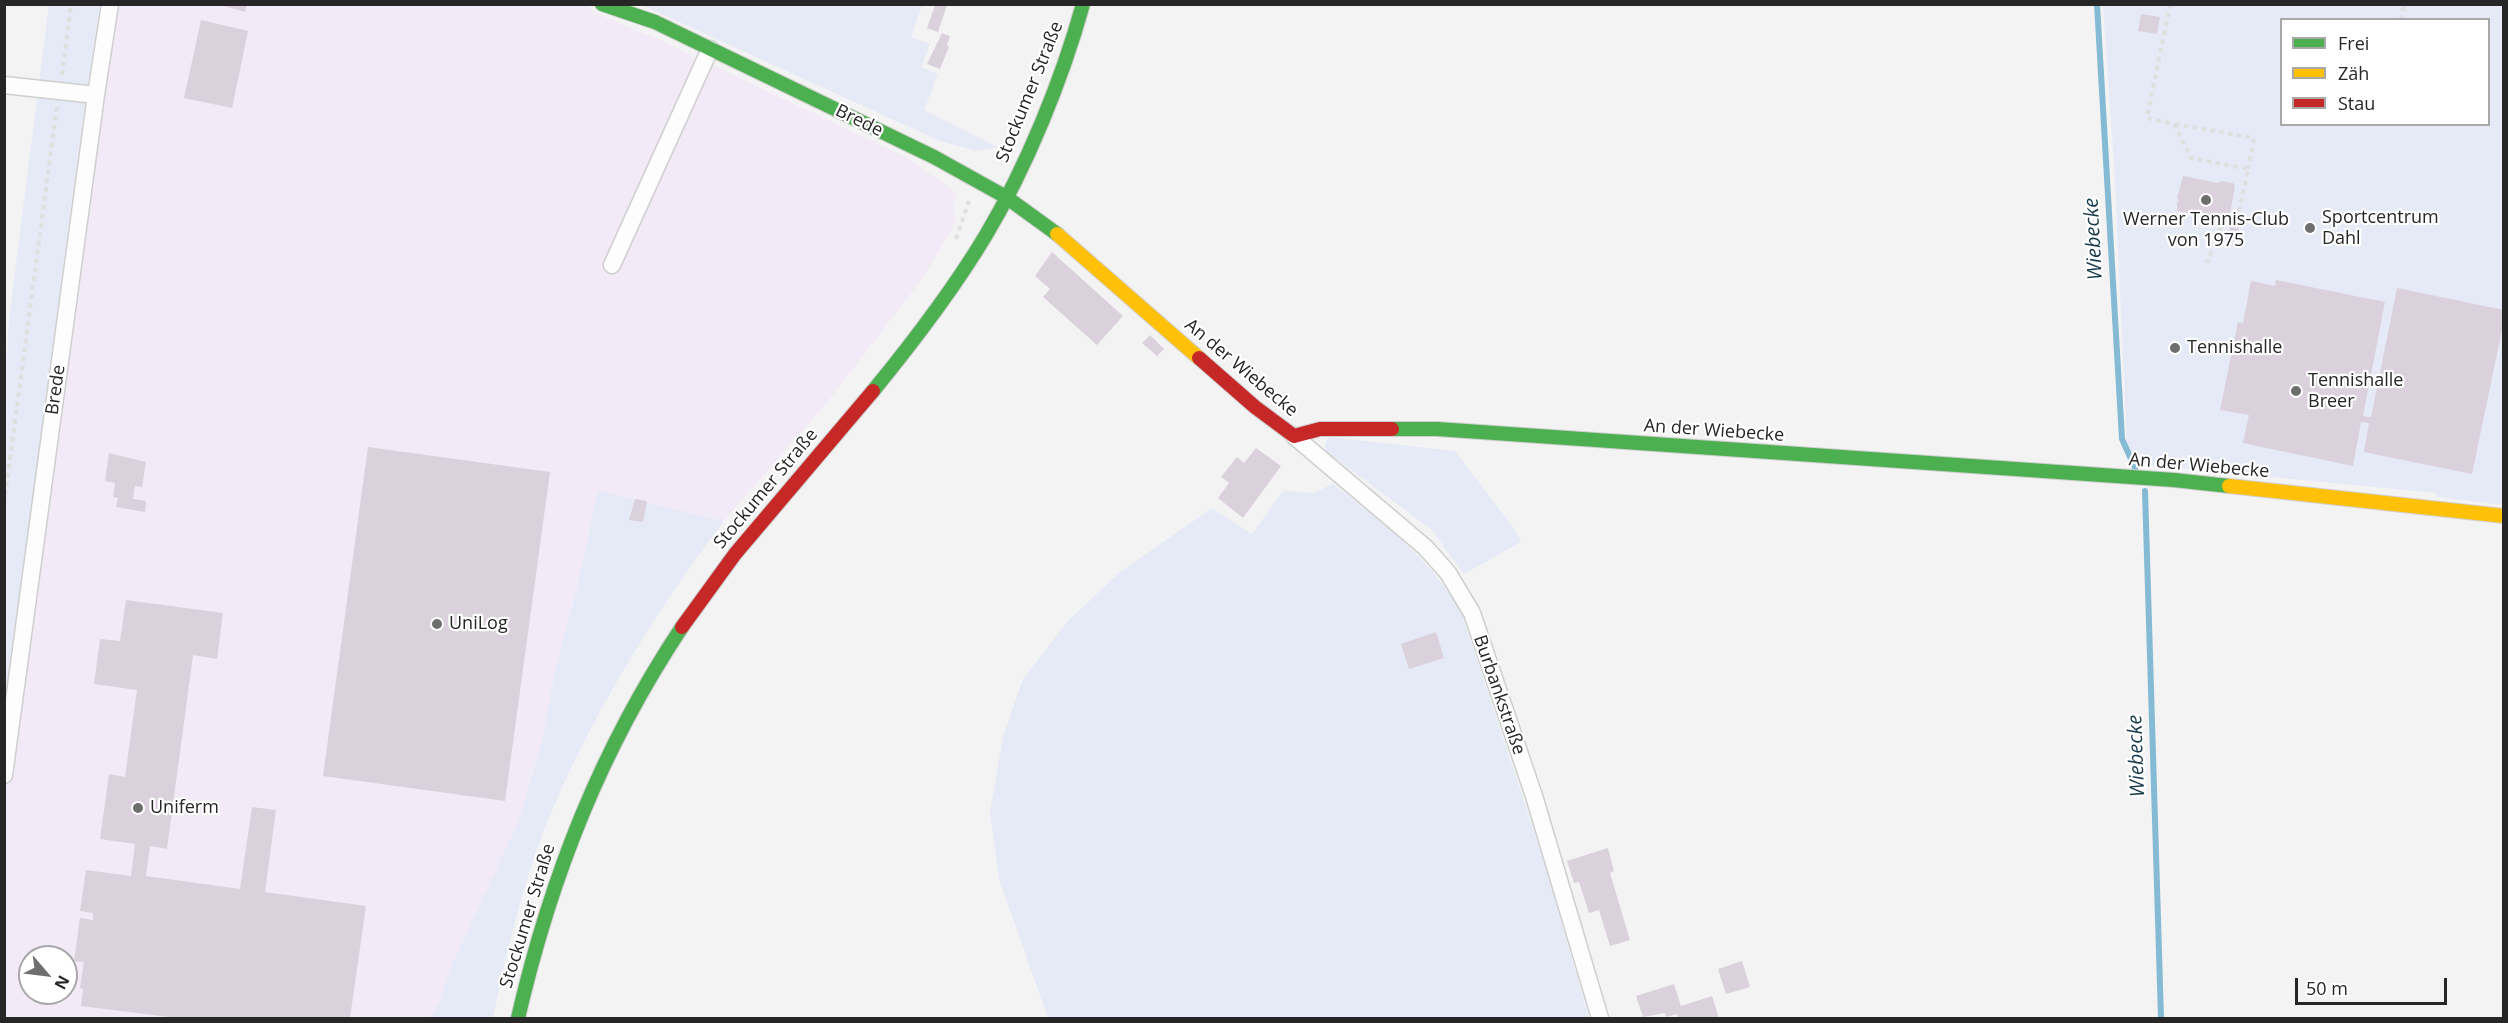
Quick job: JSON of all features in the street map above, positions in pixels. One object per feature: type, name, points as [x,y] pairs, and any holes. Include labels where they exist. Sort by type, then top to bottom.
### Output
[{"type":"street","name":"Brede","points":[[4,775],[110,4]]},
{"type":"street","name":"Brede","points":[[602,4],[655,22],[934,157],[1006,197]]},
{"type":"street","name":"Stockumer Straße","points":[[518,1018],[549,899],[580,814],[610,746],[647,680],[725,566],[880,382],[930,318],[976,252],[1037,133],[1083,4]]},
{"type":"street","points":[[612,265],[710,49]]},
{"type":"street","points":[[4,85],[96,95]]},
{"type":"street","name":"An der Wiebecke","points":[[1006,197],[1050,228],[1246,399],[1294,436],[1320,429],[1437,429],[2174,480],[2504,516]]},
{"type":"street","name":"Burbankstraße","points":[[1294,436],[1426,548],[1461,592],[1472,613],[1534,796],[1600,1018]]},
{"type":"path","points":[[4,504],[71,4]]},
{"type":"path","points":[[2170,4],[2147,118],[2254,138],[2236,226],[2223,223],[2207,263]]},
{"type":"path","points":[[2174,124],[2191,159],[2247,169]]},
{"type":"shaded area","points":[[49,5],[100,5],[80,138],[5,710],[5,383],[9,319]]},
{"type":"shaded area","points":[[100,5],[588,5],[593,12],[656,38],[908,158],[957,193],[953,203],[955,224],[922,279],[829,400],[724,521],[598,491],[577,588],[557,662],[542,740],[520,818],[450,969],[439,1003],[430,1018],[5,1018],[5,710],[80,138]]},
{"type":"shaded area","points":[[642,5],[922,5],[911,37],[930,44],[921,67],[938,74],[924,110],[998,147],[977,151],[940,141]]},
{"type":"shaded area","name":"Sportcentrum Dahl","points":[[2103,5],[2503,5],[2504,332],[2485,420],[2503,339],[2503,505],[2436,497],[2436,493],[2128,463],[2114,163]]},
{"type":"shaded area","points":[[1330,437],[1455,451],[1515,530],[1521,542],[1464,574],[1432,530],[1326,451],[1325,443]]},
{"type":"shaded area","points":[[1333,484],[1402,540],[1447,589],[1460,609],[1541,852],[1589,1018],[1048,1018],[999,879],[990,812],[1003,737],[1023,679],[1068,621],[1120,572],[1212,508],[1252,534],[1283,491],[1313,493]]},
{"type":"shaded area","points":[[598,490],[724,521],[676,587],[632,656],[573,764],[536,853],[519,908],[493,1018],[430,1018],[439,1003],[450,969],[520,818],[542,740],[557,662],[577,588]]},
{"type":"building","points":[[217,4],[247,4],[245,12]]},
{"type":"building","points":[[935,5],[947,5],[938,32],[927,28]]},
{"type":"building","points":[[2141,14],[2160,17],[2157,34],[2138,31]]},
{"type":"building","points":[[201,20],[248,31],[232,108],[184,98]]},
{"type":"building","points":[[942,33],[950,36],[947,45],[949,47],[940,69],[927,64]]},
{"type":"building","name":"Werner Tennis-Club von 1975","points":[[2183,176],[2218,183],[2221,181],[2233,183],[2235,186],[2230,213],[2228,215],[2215,213],[2210,225],[2203,222],[2204,216],[2177,211],[2179,201],[2177,198]]},
{"type":"building","points":[[2230,227],[2239,228],[2236,242],[2228,240]]},
{"type":"building","points":[[1052,252],[1123,316],[1097,345],[1043,297],[1050,289],[1035,276]]},
{"type":"building","name":"Tennishalle Breer","points":[[2276,280],[2385,302],[2363,416],[2371,417],[2397,288],[2504,310],[2504,320],[2472,474],[2364,452],[2369,423],[2361,422],[2353,466],[2243,443],[2249,415],[2220,410],[2238,322],[2243,323],[2251,281],[2275,286]]},
{"type":"building","points":[[1150,335],[1164,349],[1157,356],[1142,343]]},
{"type":"building","name":"UniLog","points":[[368,447],[550,472],[505,801],[323,776]]},
{"type":"building","points":[[1256,448],[1281,466],[1243,518],[1218,498],[1229,483],[1221,477],[1237,457],[1244,463]]},
{"type":"building","points":[[109,453],[146,462],[142,487],[135,486],[133,499],[146,501],[145,512],[116,507],[118,498],[113,497],[115,483],[105,481]]},
{"type":"building","points":[[635,499],[647,501],[643,522],[629,520]]},
{"type":"building","name":"Uniferm","points":[[126,600],[223,613],[217,659],[193,655],[167,849],[150,846],[146,876],[240,889],[252,807],[276,810],[265,892],[366,906],[350,1018],[177,1018],[81,1006],[83,989],[80,988],[84,962],[78,961],[76,945],[80,918],[93,920],[93,913],[80,911],[86,870],[131,876],[135,844],[100,839],[109,774],[125,777],[137,690],[94,684],[100,639],[120,641]]},
{"type":"building","points":[[1436,632],[1444,658],[1409,669],[1401,644]]},
{"type":"building","points":[[1608,848],[1614,871],[1610,873],[1630,940],[1610,946],[1599,910],[1589,913],[1579,882],[1574,883],[1567,861]]},
{"type":"building","points":[[1742,961],[1750,987],[1726,994],[1718,969]]},
{"type":"building","points":[[1674,984],[1681,1006],[1712,996],[1719,1018],[1678,1018],[1677,1014],[1666,1017],[1665,1013],[1643,1017],[1636,996]]},
{"type":"waterway","name":"Wiebecke","points":[[2097,4],[2122,439],[2135,468]]},
{"type":"waterway","name":"Wiebecke","points":[[2145,491],[2161,1018]]},
{"type":"traffic: fast","points":[[602,4],[655,22],[934,157],[1006,197],[1057,234]]},
{"type":"traffic: fast","points":[[873,391],[947,295],[1001,209],[1042,123],[1065,63],[1083,4]]},
{"type":"traffic: fast","points":[[1392,429],[1437,429],[2174,480],[2229,486]]},
{"type":"traffic: fast","points":[[518,1018],[546,914],[582,815],[627,720],[682,627]]},
{"type":"traffic: slow","points":[[1057,234],[1199,358]]},
{"type":"traffic: slow","points":[[2229,486],[2504,516]]},
{"type":"traffic: jam","points":[[1199,358],[1255,407],[1294,436],[1320,429],[1392,429]]},
{"type":"traffic: jam","points":[[682,627],[735,554],[873,391]]},
{"type":"place","name":"Werner Tennis-Club von 1975","points":[[2206,200]]},
{"type":"place","name":"Sportcentrum Dahl","points":[[2310,228]]},
{"type":"place","name":"Tennishalle","points":[[2175,348]]},
{"type":"place","name":"Tennishalle Breer","points":[[2296,391]]},
{"type":"place","name":"UniLog","points":[[437,624]]},
{"type":"place","name":"Uniferm","points":[[138,808]]}]
